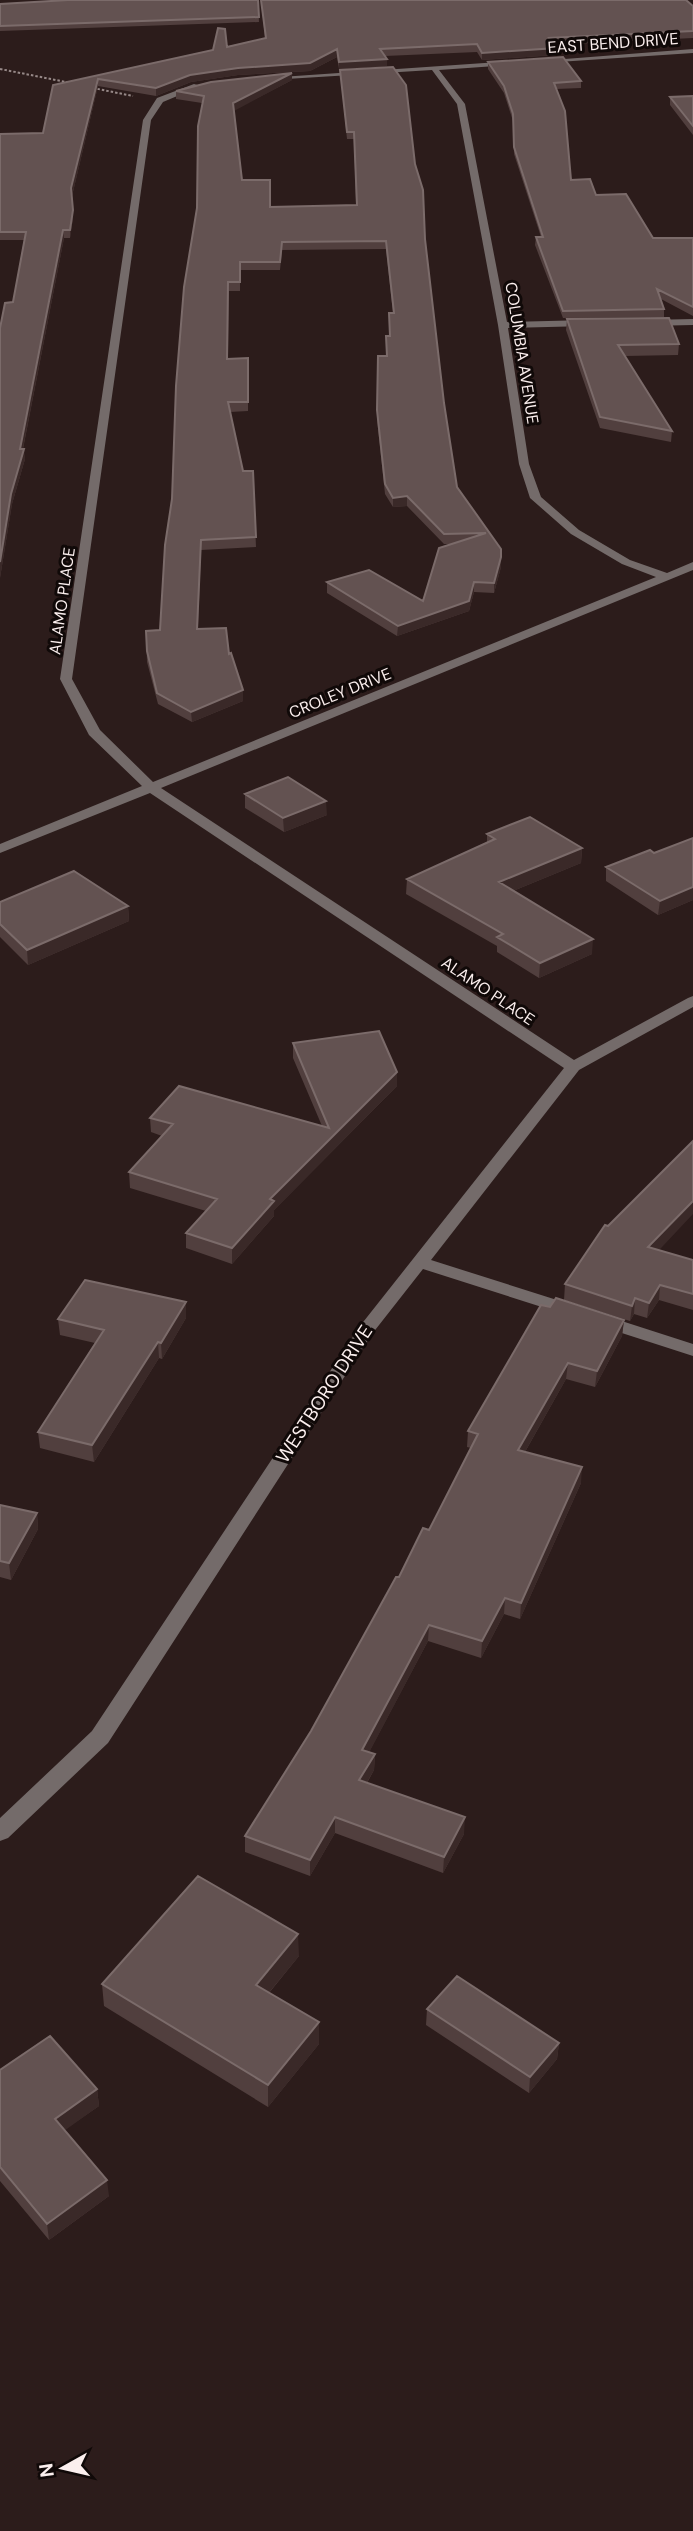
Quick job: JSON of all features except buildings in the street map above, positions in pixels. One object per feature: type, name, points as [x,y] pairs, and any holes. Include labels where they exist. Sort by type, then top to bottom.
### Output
[{"type":"street","name":"EAST BEND DRIVE","points":[[529,62],[693,51]]},
{"type":"street","points":[[264,78],[516,63]]},
{"type":"street","name":"COLUMBIA AVENUE","points":[[434,68],[461,104],[503,324],[524,464],[536,498],[575,532],[626,562],[668,577]]},
{"type":"street","points":[[160,100],[205,85]]},
{"type":"street","name":"ALAMO PLACE","points":[[160,100],[147,120],[66,679],[94,732],[153,789],[573,1067]]},
{"type":"street","points":[[639,323],[693,322]]},
{"type":"street","points":[[503,324],[598,323]]},
{"type":"street","name":"CROLEY DRIVE","points":[[0,849],[153,789],[693,566]]},
{"type":"street","name":"WESTBORO DRIVE","points":[[0,1832],[100,1737],[366,1330],[573,1067],[693,1001]]},
{"type":"street","points":[[419,1262],[693,1350]]},
{"type":"path","points":[[0,69],[160,100]]}]
